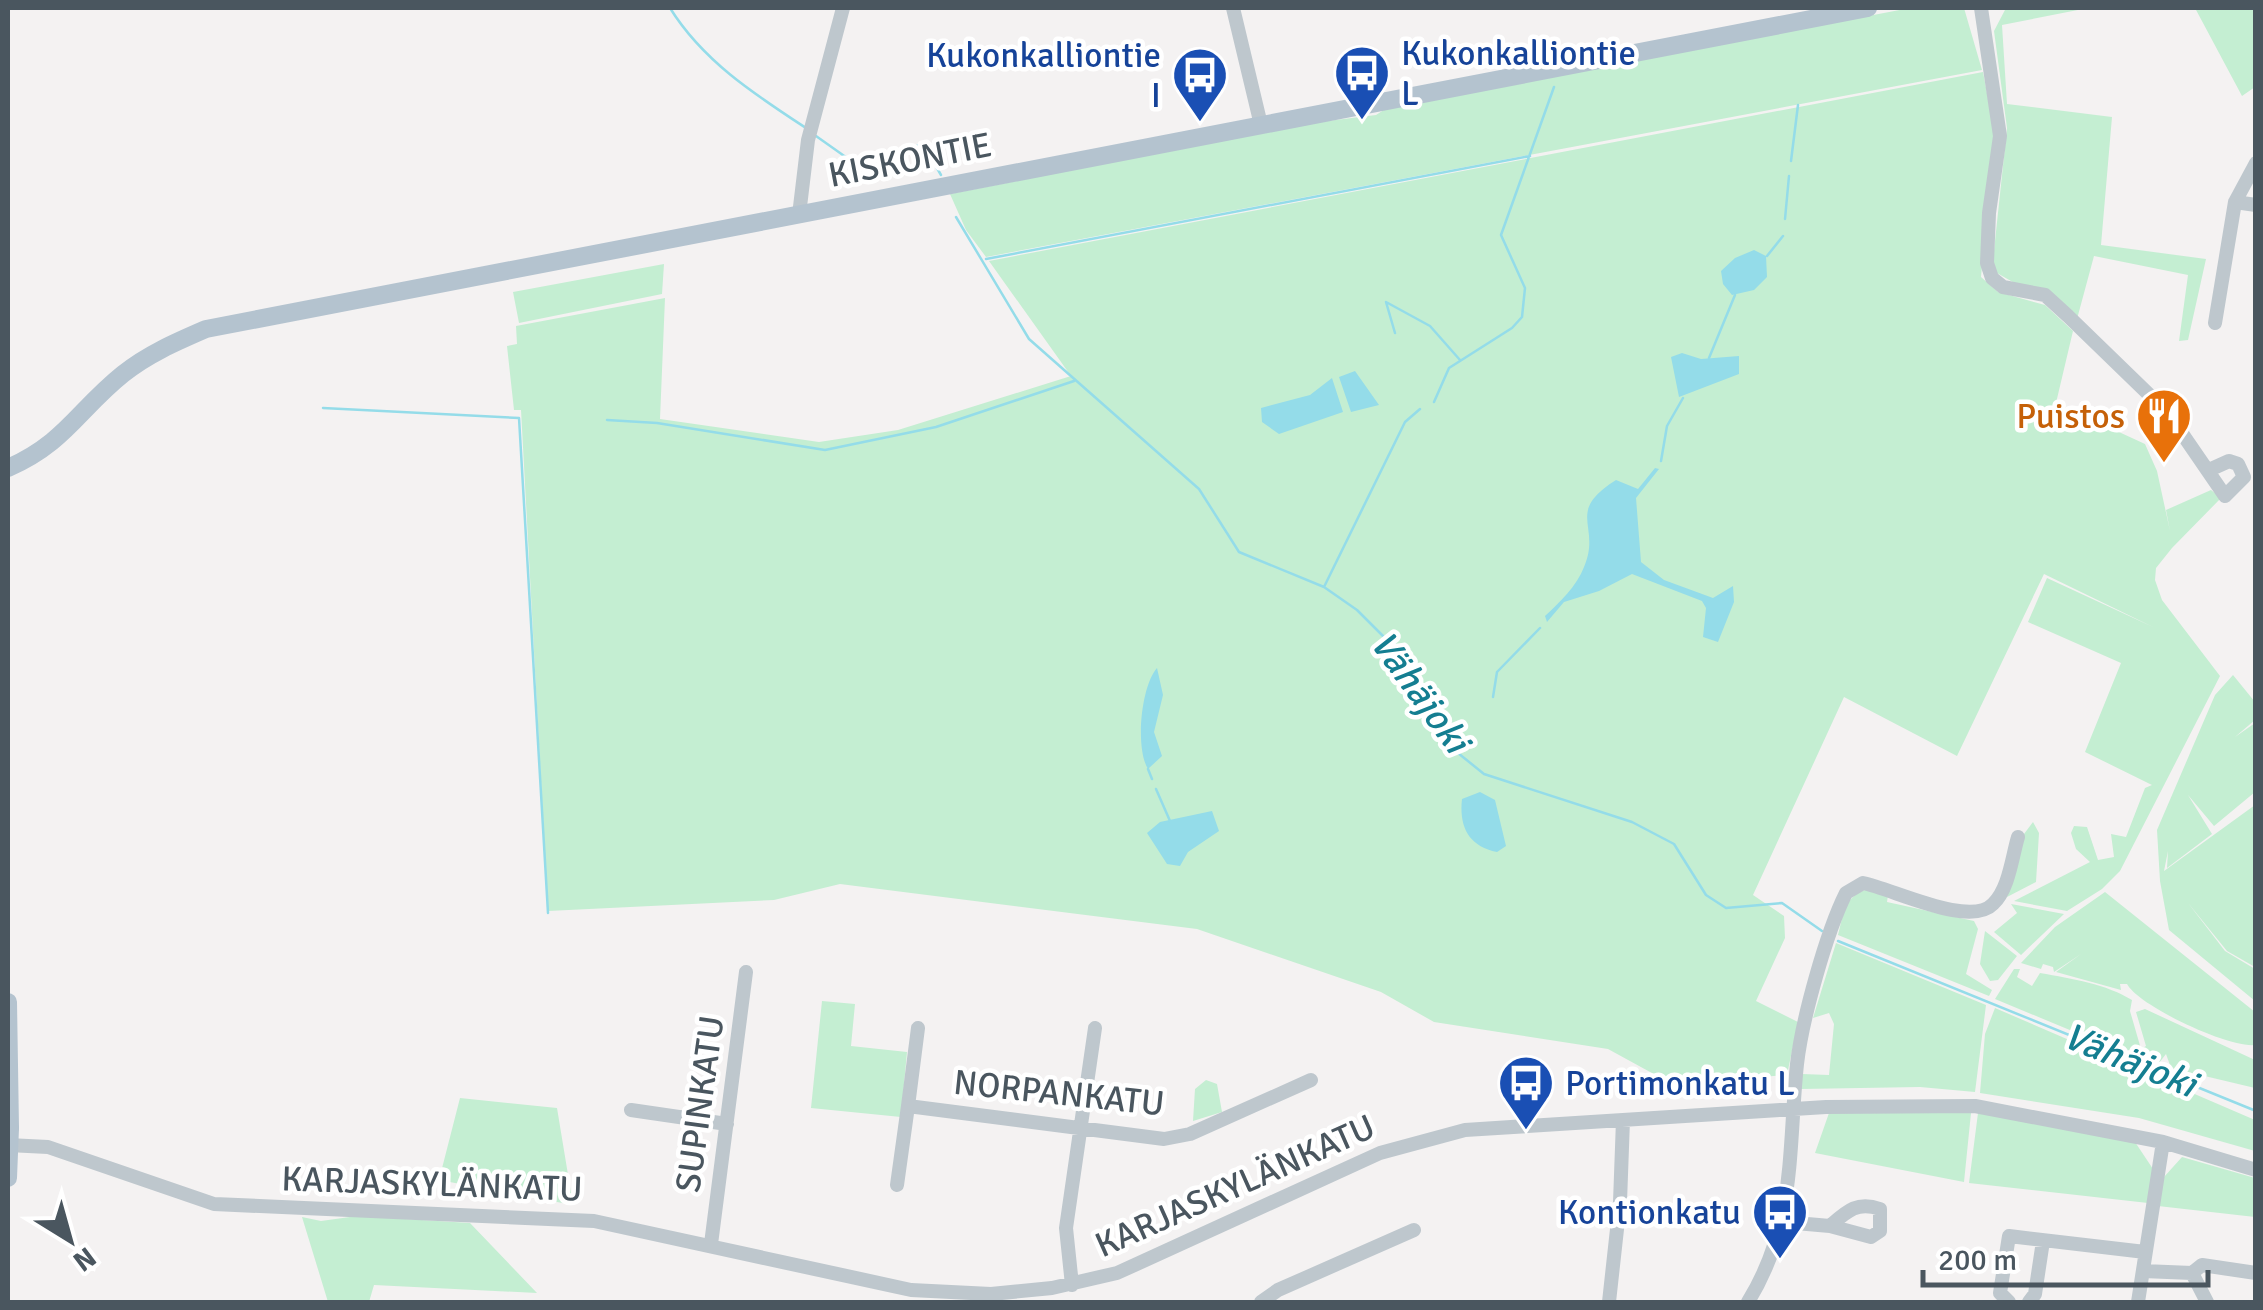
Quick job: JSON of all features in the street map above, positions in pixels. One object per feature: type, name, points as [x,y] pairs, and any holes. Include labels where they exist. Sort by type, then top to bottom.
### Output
[{"type":"main road","name":"KISKONTIE","points":[[8,468],[53,444],[120,376],[157,350],[206,329],[1868,8]]},
{"type":"main road","points":[[8,1002],[8,1180]]},
{"type":"street","points":[[799,216],[808,140],[843,8]]},
{"type":"street","points":[[1234,8],[1261,124]]},
{"type":"street","points":[[1981,8],[2000,136],[1989,212],[1987,263],[1992,278],[2002,287],[2045,295],[2168,412],[2210,470]]},
{"type":"street","points":[[2215,323],[2235,202],[2256,162]]},
{"type":"street","points":[[2235,202],[2256,205]]},
{"type":"street","points":[[1748,1302],[1772,1260],[1784,1222],[1799,1050],[1846,893],[1863,883],[1948,910],[1976,913],[1991,906],[2003,888],[2018,836]]},
{"type":"street","name":"SUPINKATU","points":[[711,1244],[746,972]]},
{"type":"street","name":"NORPANKATU","points":[[896,1185],[918,1028]]},
{"type":"street","points":[[1072,1285],[1066,1228],[1095,1028]]},
{"type":"street","name":"NORPANKATU","points":[[908,1106],[1164,1139],[1190,1134],[1311,1080]]},
{"type":"street","name":"KARJASKYLÄNKATU","points":[[9,1137],[214,1204],[594,1220],[912,1290],[1006,1294],[1072,1285],[1136,1266],[1380,1153],[1464,1130],[1796,1109],[1975,1106],[2162,1142],[2256,1170]]},
{"type":"street","points":[[631,1110],[726,1124]]},
{"type":"street","points":[[1609,1302],[1620,1202],[1622,1120]]},
{"type":"street","points":[[2138,1302],[2162,1142]]},
{"type":"street","points":[[1784,1222],[1830,1226]]},
{"type":"street","points":[[1262,1302],[1278,1290],[1414,1230]]},
{"type":"street","points":[[2009,1302],[2000,1294],[2008,1236],[2145,1252]]},
{"type":"street","points":[[2028,1302],[2035,1294],[2044,1241]]},
{"type":"street","points":[[2143,1270],[2192,1274],[2202,1265],[2256,1273]]},
{"type":"street","points":[[2192,1274],[2208,1302]]},
{"type":"green space","points":[[1910,8],[1964,8],[1982,70],[986,257],[966,230],[950,194],[1311,123],[1376,115],[1387,108]]},
{"type":"green space","points":[[2006,8],[2088,8],[2002,25],[2007,104],[2112,117],[2101,245],[2206,259],[2188,340],[2179,341],[2188,275],[2094,256],[2077,319],[1997,273],[1993,260],[2007,128],[1994,31]]},
{"type":"green space","points":[[2195,8],[2255,8],[2255,87],[2242,96]]},
{"type":"green space","points":[[1983,72],[1994,130],[1981,277],[1998,292],[2045,305],[2073,331],[2056,403],[2145,444],[2157,471],[2170,531],[2166,510],[2211,490],[2221,498],[2172,548],[2156,568],[2155,580],[2162,600],[2220,676],[2120,871],[2102,889],[2067,911],[2014,901],[2090,862],[2076,849],[2071,833],[2074,826],[2087,827],[2098,860],[2114,857],[2111,834],[2126,837],[2145,788],[2152,785],[2085,752],[2121,663],[2028,622],[2047,578],[2153,627],[2044,574],[1957,756],[1844,697],[1753,895],[1784,916],[1785,938],[1756,1001],[1798,1022],[1787,1075],[1672,1084],[1608,1049],[1434,1022],[1381,992],[1197,929],[840,884],[774,900],[548,911],[521,410],[514,410],[507,346],[517,344],[516,326],[665,298],[660,419],[819,442],[898,430],[1071,376],[989,261]]},
{"type":"green space","points":[[664,264],[662,294],[519,323],[513,292]]},
{"type":"green space","points":[[2233,675],[2255,702],[2255,720],[2235,737],[2255,723],[2255,792],[2214,826],[2188,795],[2212,834],[2167,868],[2168,851],[2164,871],[2255,805],[2255,967],[2227,951],[2188,903],[2225,951],[2255,969],[2255,1001],[2169,930],[2160,881],[2157,830],[2215,695]]},
{"type":"green space","points":[[2033,822],[2039,833],[2036,882],[2007,897],[2021,838]]},
{"type":"green space","points":[[1869,889],[1888,895],[1887,902],[1974,921],[1978,929],[1966,974],[1992,990],[1989,996],[1838,935],[1850,900]]},
{"type":"green space","points":[[2105,892],[2255,1012],[2255,1045],[2225,1040],[2185,1024],[2148,1003],[2127,984],[2120,984],[2121,990],[2056,972],[2081,954],[2054,972],[2053,967],[2043,964],[2041,969],[2021,963],[2055,927]]},
{"type":"green space","points":[[2011,904],[2064,914],[2021,955],[1994,932],[2017,913]]},
{"type":"green space","points":[[1985,931],[2017,956],[1998,980],[1990,981],[1980,964]]},
{"type":"green space","points":[[1836,943],[1986,1005],[1975,1092],[1920,1087],[1801,1089],[1802,1074],[1829,1075],[1834,1024],[1829,1013],[1813,1018]]},
{"type":"green space","points":[[2014,969],[2020,969],[2017,977],[2032,986],[2040,973],[2122,994],[2132,1000],[2130,1011],[2141,1049],[2146,1046],[2136,1012],[2145,1009],[2255,1060],[2255,1088],[2171,1068],[2166,1054],[2159,1063],[2147,1062],[1995,999]]},
{"type":"green space","points":[[822,1001],[855,1004],[851,1046],[907,1052],[901,1117],[811,1108]]},
{"type":"green space","points":[[1995,1008],[2255,1120],[2255,1151],[2139,1118],[1980,1093],[1985,1034]]},
{"type":"green space","points":[[1206,1080],[1217,1084],[1222,1112],[1193,1121],[1195,1089]]},
{"type":"green space","points":[[460,1098],[557,1108],[573,1205],[439,1180]]},
{"type":"green space","points":[[1829,1113],[1971,1113],[1964,1182],[1815,1153]]},
{"type":"green space","points":[[1978,1113],[2135,1142],[2153,1169],[2148,1203],[1969,1183]]},
{"type":"green space","points":[[2182,1157],[2255,1178],[2255,1217],[2158,1206],[2164,1177]]},
{"type":"green space","points":[[357,1216],[470,1223],[537,1293],[374,1285],[369,1302],[328,1302],[302,1217],[321,1221]]},
{"type":"water","points":[[1754,250],[1766,256],[1767,277],[1754,290],[1732,295],[1723,284],[1721,271],[1735,258]]},
{"type":"water","points":[[1682,353],[1701,359],[1739,356],[1739,374],[1679,397],[1671,357]]},
{"type":"water","points":[[1355,371],[1379,405],[1351,412],[1339,377]]},
{"type":"water","points":[[1332,378],[1343,412],[1279,434],[1262,422],[1261,408],[1310,395]]},
{"type":"water","points":[[1655,468],[1659,469],[1636,498],[1641,562],[1664,580],[1713,598],[1733,586],[1734,602],[1718,642],[1703,637],[1706,608],[1702,601],[1632,574],[1599,591],[1564,602],[1547,622],[1545,616],[1562,600],[1584,567],[1592,502],[1616,480],[1638,489]]},
{"type":"water","points":[[1157,668],[1163,695],[1154,732],[1162,756],[1148,769],[1142,747],[1142,717],[1147,688]]},
{"type":"water","points":[[1480,792],[1495,800],[1506,846],[1497,852],[1472,840],[1464,826],[1462,799]]},
{"type":"water","points":[[1212,811],[1219,831],[1188,852],[1180,866],[1167,864],[1147,833],[1160,822]]},
{"type":"waterway","name":"Vähäjoki","points":[[670,8],[714,60],[806,128]]},
{"type":"waterway","points":[[1434,402],[1449,368],[1512,328],[1522,317],[1525,288],[1501,235],[1554,87]]},
{"type":"waterway","points":[[1791,161],[1798,105]]},
{"type":"waterway","name":"Vähäjoki","points":[[816,136],[857,165],[923,144],[941,175]]},
{"type":"waterway","points":[[986,259],[1530,156]]},
{"type":"waterway","points":[[1785,219],[1789,176]]},
{"type":"waterway","name":"Vähäjoki","points":[[956,217],[1029,339],[1199,489],[1239,552],[1324,587],[1357,610],[1383,636],[1453,749],[1484,774],[1632,822],[1674,844],[1706,895],[1726,908],[1782,903],[1822,931]]},
{"type":"waterway","points":[[1767,256],[1783,236]]},
{"type":"waterway","points":[[1709,358],[1735,295]]},
{"type":"waterway","points":[[1395,333],[1386,302],[1430,326],[1460,360]]},
{"type":"waterway","points":[[607,420],[657,423],[825,450],[936,427],[1074,381]]},
{"type":"waterway","points":[[1661,461],[1667,426],[1683,398]]},
{"type":"waterway","points":[[323,408],[519,418],[548,913]]},
{"type":"waterway","points":[[1324,587],[1405,422],[1420,409]]},
{"type":"waterway","points":[[1493,697],[1497,672],[1540,628]]},
{"type":"waterway","points":[[1148,769],[1152,779]]},
{"type":"waterway","points":[[1156,789],[1170,821]]},
{"type":"waterway","name":"Vähäjoki","points":[[1838,941],[2256,1111]]},
{"type":"place","name":"Kukonkalliontie L","points":[[1362,122]]},
{"type":"place","name":"Kukonkalliontie I","points":[[1200,124]]},
{"type":"place","name":"Puistos","points":[[2164,465]]},
{"type":"place","name":"Portimonkatu L","points":[[1526,1132]]},
{"type":"place","name":"Kontionkatu","points":[[1780,1261]]}]
